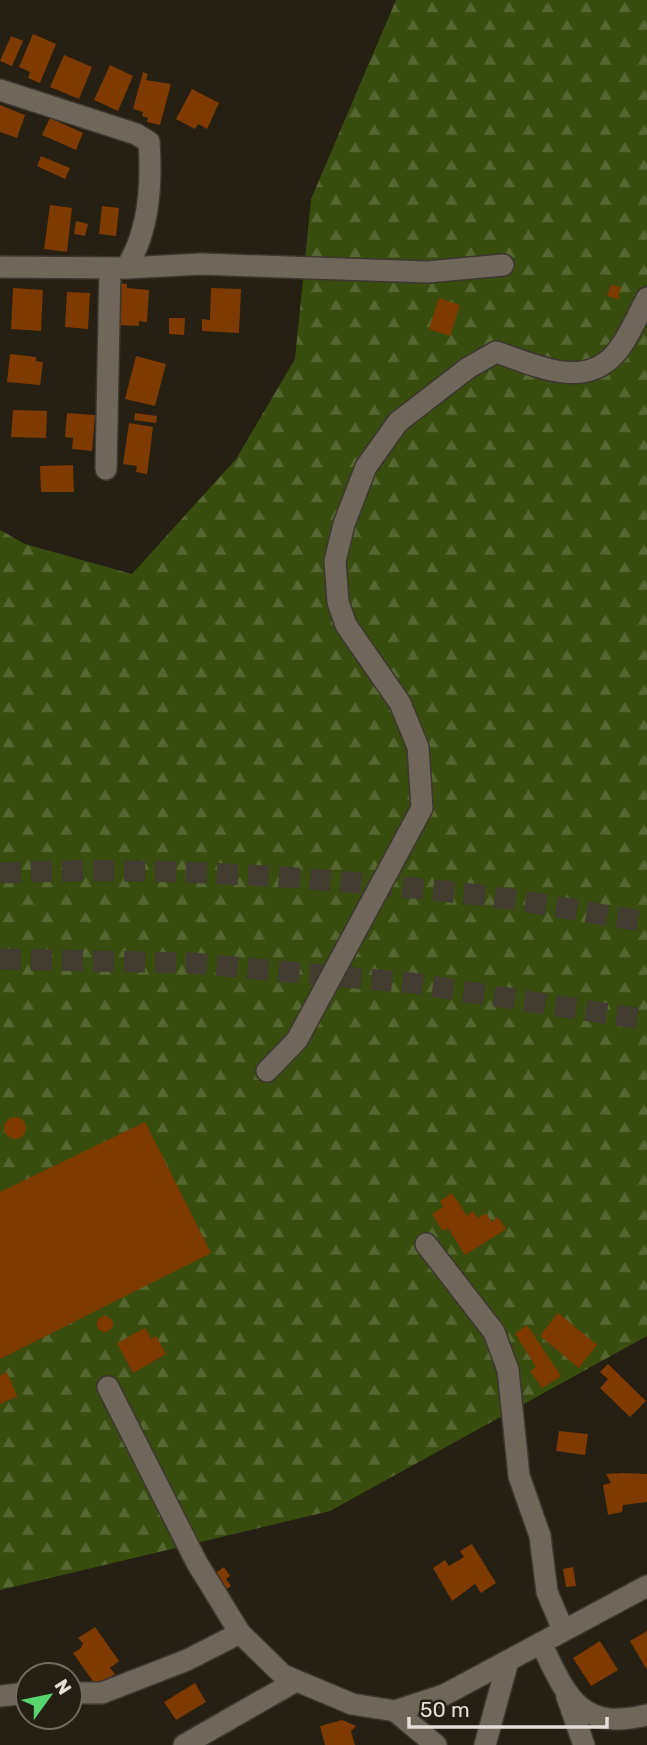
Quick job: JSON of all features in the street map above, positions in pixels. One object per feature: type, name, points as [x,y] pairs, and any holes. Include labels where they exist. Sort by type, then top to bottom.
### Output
[{"type":"street","points":[[0,90],[136,134],[149,142],[151,169],[136,251],[118,269],[106,469]]},
{"type":"street","points":[[0,267],[118,269],[201,264],[427,272],[503,265]]},
{"type":"street","points":[[267,1071],[297,1040],[422,808],[418,747],[400,703],[346,625],[338,602],[335,561],[344,524],[366,467],[398,422],[468,368],[496,352],[559,373],[595,370],[615,355],[647,298]]},
{"type":"street","points":[[426,1244],[494,1332],[508,1370],[519,1476],[540,1536],[547,1592],[563,1630]]},
{"type":"street","points":[[108,1387],[197,1563],[240,1633],[283,1675],[352,1704],[395,1711],[444,1695],[647,1586]]},
{"type":"street","points":[[84,1693],[102,1693],[187,1660],[240,1633]]},
{"type":"street","points":[[541,1643],[567,1697],[584,1745]]},
{"type":"street","points":[[485,1745],[508,1661]]},
{"type":"street","points":[[184,1745],[296,1682]]},
{"type":"street","points":[[567,1697],[600,1717],[628,1720],[647,1715]]},
{"type":"street","points":[[395,1711],[436,1745]]},
{"type":"green space","points":[[396,0],[647,0],[647,1336],[330,1511],[0,1590],[0,530],[25,544],[132,574],[236,459],[295,359],[311,199]]},
{"type":"building","points":[[33,34],[56,44],[40,83],[28,78],[30,72],[19,67]]},
{"type":"building","points":[[11,36],[23,41],[12,66],[0,61]]},
{"type":"building","points":[[64,55],[92,67],[79,99],[50,87]]},
{"type":"building","points":[[110,65],[133,76],[118,111],[94,100]]},
{"type":"building","points":[[143,72],[148,74],[146,80],[171,84],[160,125],[147,122],[148,118],[142,116],[143,112],[133,109]]},
{"type":"building","points":[[192,89],[219,103],[207,129],[198,124],[195,129],[176,119]]},
{"type":"building","points":[[0,105],[25,115],[17,138],[0,132]]},
{"type":"building","points":[[50,118],[83,133],[76,150],[42,135]]},
{"type":"building","points":[[41,156],[70,168],[65,179],[37,166]]},
{"type":"building","points":[[50,205],[72,208],[67,252],[44,249]]},
{"type":"building","points":[[102,206],[119,208],[116,236],[99,234]]},
{"type":"building","points":[[76,221],[88,224],[85,236],[74,234]]},
{"type":"building","points":[[119,283],[127,284],[127,288],[149,290],[147,322],[139,321],[139,326],[119,325]]},
{"type":"building","points":[[611,285],[621,287],[618,299],[607,296]]},
{"type":"building","points":[[13,288],[43,290],[41,331],[11,329]]},
{"type":"building","points":[[211,288],[241,289],[239,333],[202,331],[202,319],[210,320]]},
{"type":"building","points":[[67,292],[90,293],[88,329],[65,327]]},
{"type":"building","points":[[439,298],[460,305],[450,336],[429,329]]},
{"type":"building","points":[[169,318],[185,318],[184,335],[169,334]]},
{"type":"building","points":[[10,354],[36,357],[36,361],[43,362],[40,385],[7,382]]},
{"type":"building","points":[[136,356],[166,364],[155,406],[125,399]]},
{"type":"building","points":[[13,410],[47,411],[46,438],[11,437]]},
{"type":"building","points":[[67,413],[95,415],[92,451],[72,449],[73,438],[65,437]]},
{"type":"building","points":[[135,413],[157,416],[156,423],[134,420]]},
{"type":"building","points":[[129,423],[153,427],[147,474],[136,472],[137,466],[123,464]]},
{"type":"building","points":[[73,465],[74,492],[41,492],[40,466]]},
{"type":"building","points":[[15,1117],[25,1124],[26,1128],[19,1138],[15,1139],[5,1132],[4,1128],[11,1118]]},
{"type":"building","points":[[145,1122],[211,1253],[0,1359],[0,1192]]},
{"type":"building","points":[[452,1193],[467,1216],[473,1211],[478,1218],[486,1213],[492,1222],[498,1217],[506,1229],[465,1255],[448,1228],[443,1231],[432,1214],[443,1207],[440,1201]]},
{"type":"building","points":[[558,1313],[597,1345],[579,1368],[540,1336]]},
{"type":"building","points":[[105,1316],[113,1324],[105,1332],[97,1324]]},
{"type":"building","points":[[527,1325],[561,1376],[542,1388],[530,1371],[536,1367],[515,1334]]},
{"type":"building","points":[[145,1328],[151,1339],[156,1336],[166,1354],[133,1373],[117,1343]]},
{"type":"building","points":[[608,1364],[646,1401],[630,1417],[600,1388],[608,1379],[600,1372]]},
{"type":"building","points":[[7,1372],[17,1396],[0,1404],[0,1376]]},
{"type":"building","points":[[559,1431],[588,1434],[585,1455],[556,1451]]},
{"type":"building","points":[[606,1474],[647,1474],[647,1502],[623,1505],[622,1512],[608,1515],[603,1485],[611,1483]]},
{"type":"building","points":[[472,1544],[496,1583],[481,1593],[475,1584],[452,1601],[433,1568],[445,1560],[449,1566],[464,1557],[460,1551]]},
{"type":"building","points":[[224,1567],[230,1576],[226,1579],[231,1586],[224,1591],[213,1575]]},
{"type":"building","points":[[573,1567],[576,1586],[566,1587],[563,1569]]},
{"type":"building","points":[[95,1627],[119,1661],[110,1668],[115,1674],[97,1687],[84,1669],[84,1661],[79,1661],[73,1653],[81,1648],[83,1643],[78,1638]]},
{"type":"building","points":[[647,1631],[647,1670],[630,1641]]},
{"type":"building","points":[[600,1641],[618,1670],[591,1686],[573,1658]]},
{"type":"building","points":[[195,1683],[206,1702],[176,1720],[164,1702]]},
{"type":"building","points":[[342,1720],[356,1726],[351,1731],[355,1745],[325,1745],[320,1726]]},
{"type":"tunnel","points":[[0,873],[170,872],[339,881],[501,898],[647,922]]},
{"type":"tunnel","points":[[0,959],[191,963],[412,983],[647,1020]]}]
